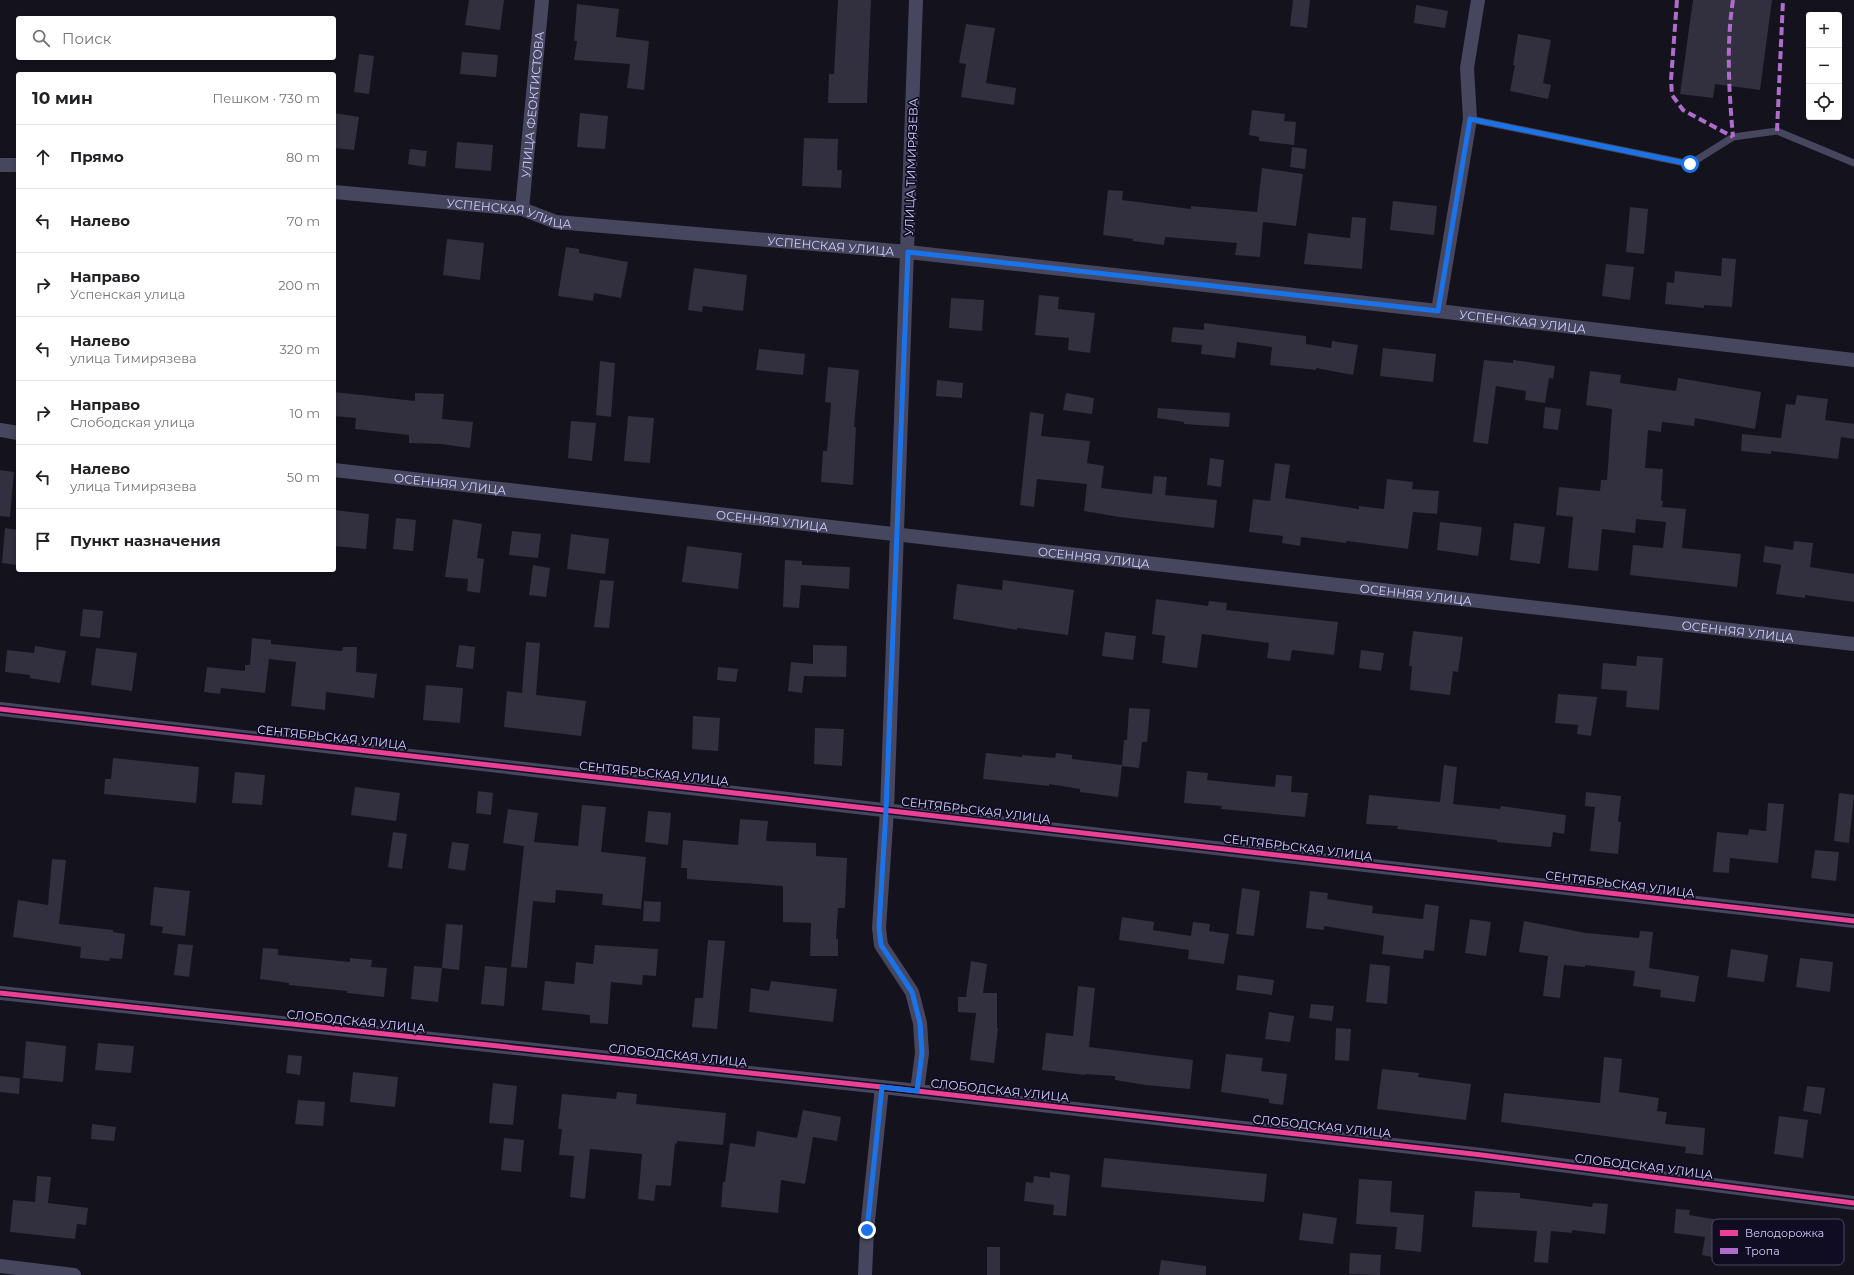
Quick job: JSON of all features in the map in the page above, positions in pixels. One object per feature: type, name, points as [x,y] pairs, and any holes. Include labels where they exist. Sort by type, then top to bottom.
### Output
[{"type":"street","name":"УЛИЦА ФЕОКТИСТОВА","points":[[522,210],[542,0]]},
{"type":"street","name":"УЛИЦА ТИМИРЯЗЕВА","points":[[916,0],[897,536],[886,810],[879,928],[881,945],[912,992],[920,1023],[922,1053],[917,1091]]},
{"type":"street","points":[[1438,311],[1470,119],[1466,68],[1478,0]]},
{"type":"street","points":[[0,165],[16,165]]},
{"type":"street","name":"УСПЕНСКАЯ УЛИЦА","points":[[336,192],[522,210],[556,222],[908,252],[1438,311],[1854,360]]},
{"type":"street","points":[[0,430],[16,433]]},
{"type":"street","name":"ОСЕННЯЯ УЛИЦА","points":[[336,470],[897,536],[1854,644]]},
{"type":"street","name":"СЕНТЯБРЬСКАЯ УЛИЦА","points":[[0,709],[1854,921]]},
{"type":"street","name":"СЛОБОДСКАЯ УЛИЦА","points":[[0,993],[882,1087],[1482,1154],[1854,1203]]},
{"type":"street","points":[[865,1275],[867,1230],[882,1087]]},
{"type":"street","points":[[0,1266],[74,1275]]},
{"type":"lane","points":[[1470,119],[1690,164],[1733,137],[1777,130],[1854,163]]},
{"type":"building","points":[[469,0],[504,0],[500,30],[465,25]]},
{"type":"building","points":[[838,0],[871,0],[867,103],[828,103],[829,74],[834,74]]},
{"type":"building","points":[[1293,0],[1310,0],[1307,28],[1290,26]]},
{"type":"building","points":[[1693,0],[1772,0],[1760,90],[1715,84],[1713,98],[1680,94]]},
{"type":"building","points":[[577,4],[619,9],[616,37],[649,41],[644,90],[627,88],[630,64],[574,60],[577,41],[574,41]]},
{"type":"building","points":[[1416,5],[1448,11],[1445,28],[1414,23]]},
{"type":"building","points":[[966,24],[995,28],[986,83],[1016,88],[1014,105],[961,97],[966,64],[959,63]]},
{"type":"building","points":[[1518,34],[1551,40],[1543,83],[1551,85],[1548,99],[1510,91],[1515,65],[1513,65]]},
{"type":"building","points":[[462,52],[498,55],[496,77],[460,74]]},
{"type":"building","points":[[359,54],[374,56],[369,94],[354,92]]},
{"type":"building","points":[[1252,110],[1285,114],[1284,121],[1296,122],[1294,145],[1259,141],[1259,137],[1249,135]]},
{"type":"building","points":[[336,113],[359,117],[354,150],[336,148]]},
{"type":"building","points":[[580,113],[608,116],[605,149],[577,147]]},
{"type":"building","points":[[804,138],[838,139],[837,170],[842,170],[841,188],[802,186]]},
{"type":"building","points":[[457,142],[493,145],[491,171],[455,168]]},
{"type":"building","points":[[1292,147],[1307,149],[1305,169],[1290,167]]},
{"type":"building","points":[[410,149],[427,151],[425,167],[408,164]]},
{"type":"building","points":[[1262,168],[1303,174],[1296,226],[1263,222],[1260,257],[1235,255],[1237,243],[1165,237],[1164,245],[1103,235],[1108,190],[1123,191],[1122,200],[1191,209],[1191,206],[1257,212]]},
{"type":"building","points":[[1393,201],[1437,206],[1434,235],[1390,230]]},
{"type":"building","points":[[1630,207],[1648,209],[1644,254],[1626,252]]},
{"type":"building","points":[[1352,217],[1366,218],[1362,269],[1304,264],[1308,233],[1350,238]]},
{"type":"building","points":[[447,239],[484,243],[480,280],[443,275]]},
{"type":"building","points":[[566,247],[579,249],[579,253],[628,262],[621,298],[594,293],[593,301],[558,296]]},
{"type":"building","points":[[1722,258],[1736,259],[1732,307],[1704,305],[1704,308],[1665,304],[1667,282],[1674,283],[1675,271],[1721,276]]},
{"type":"building","points":[[1606,264],[1634,267],[1630,300],[1602,296]]},
{"type":"building","points":[[694,268],[747,275],[743,311],[703,306],[702,312],[688,310]]},
{"type":"building","points":[[1039,295],[1059,297],[1058,309],[1095,313],[1090,353],[1068,350],[1069,338],[1035,335]]},
{"type":"building","points":[[951,298],[984,300],[982,331],[949,328]]},
{"type":"building","points":[[1204,323],[1306,336],[1306,344],[1331,348],[1332,341],[1358,345],[1353,375],[1316,368],[1316,370],[1270,365],[1272,347],[1237,342],[1235,358],[1201,354],[1202,345],[1171,342],[1173,327],[1204,330]]},
{"type":"building","points":[[1383,348],[1436,354],[1433,382],[1380,376]]},
{"type":"building","points":[[759,349],[805,354],[803,375],[756,370]]},
{"type":"building","points":[[1484,360],[1513,363],[1513,360],[1555,366],[1553,379],[1549,378],[1545,403],[1525,400],[1526,391],[1496,386],[1488,444],[1473,442]]},
{"type":"building","points":[[600,361],[615,363],[611,417],[596,415]]},
{"type":"building","points":[[828,367],[859,370],[854,427],[856,427],[853,485],[821,482],[823,451],[827,451],[831,403],[825,402]]},
{"type":"building","points":[[1590,371],[1621,375],[1620,383],[1676,391],[1678,378],[1761,392],[1755,429],[1695,418],[1694,426],[1662,422],[1661,432],[1648,430],[1645,468],[1663,469],[1662,507],[1686,509],[1682,548],[1741,554],[1737,587],[1630,575],[1633,545],[1663,548],[1666,522],[1636,519],[1635,533],[1602,529],[1598,571],[1568,568],[1573,517],[1556,515],[1559,487],[1600,491],[1601,480],[1607,480],[1612,409],[1586,405]]},
{"type":"building","points":[[937,380],[963,383],[962,398],[936,396]]},
{"type":"building","points":[[336,392],[415,401],[415,393],[444,394],[442,419],[473,422],[470,448],[441,444],[409,443],[409,435],[355,429],[356,418],[336,416]]},
{"type":"building","points":[[1066,393],[1094,398],[1092,414],[1063,410]]},
{"type":"building","points":[[1797,395],[1828,399],[1825,420],[1854,424],[1854,439],[1841,437],[1838,459],[1771,451],[1771,454],[1741,451],[1742,434],[1781,438],[1786,404],[1795,405]]},
{"type":"building","points":[[1545,407],[1561,409],[1558,430],[1543,428]]},
{"type":"building","points":[[1158,408],[1230,413],[1229,427],[1184,424],[1184,422],[1157,418]]},
{"type":"building","points":[[1030,412],[1044,414],[1041,436],[1090,441],[1087,463],[1104,466],[1101,488],[1152,494],[1154,476],[1167,477],[1165,495],[1217,500],[1214,528],[1119,517],[1084,511],[1087,484],[1037,479],[1034,507],[1020,505]]},
{"type":"building","points":[[628,416],[654,418],[650,463],[624,461]]},
{"type":"building","points":[[571,421],[596,423],[592,461],[568,458]]},
{"type":"building","points":[[1210,458],[1224,460],[1221,487],[1207,485]]},
{"type":"building","points":[[1275,463],[1290,465],[1285,498],[1359,509],[1359,506],[1384,509],[1387,479],[1413,482],[1412,489],[1439,491],[1437,514],[1413,512],[1408,549],[1301,537],[1300,546],[1282,543],[1283,536],[1249,532],[1253,499],[1270,501]]},
{"type":"building","points":[[0,470],[14,472],[10,517],[0,516]]},
{"type":"building","points":[[336,510],[369,514],[366,549],[336,546]]},
{"type":"building","points":[[396,518],[416,520],[413,551],[393,549]]},
{"type":"building","points":[[453,519],[482,524],[477,558],[484,559],[480,593],[467,591],[468,579],[445,577]]},
{"type":"building","points":[[1440,522],[1482,527],[1478,556],[1437,550]]},
{"type":"building","points":[[1514,523],[1545,527],[1540,564],[1510,560]]},
{"type":"building","points":[[5,528],[16,530],[16,565],[2,563]]},
{"type":"building","points":[[512,531],[541,534],[538,558],[509,555]]},
{"type":"building","points":[[571,534],[609,539],[605,574],[567,569]]},
{"type":"building","points":[[1794,541],[1813,543],[1810,567],[1854,574],[1854,602],[1805,595],[1805,598],[1776,594],[1781,565],[1763,562],[1765,546],[1793,550]]},
{"type":"building","points":[[687,546],[742,553],[738,589],[682,582]]},
{"type":"building","points":[[785,560],[802,561],[802,565],[850,567],[849,589],[801,585],[799,608],[783,607]]},
{"type":"building","points":[[533,565],[550,568],[546,597],[529,595]]},
{"type":"building","points":[[600,580],[614,581],[609,628],[594,627]]},
{"type":"building","points":[[1003,580],[1074,590],[1068,635],[1017,628],[1017,630],[953,619],[957,584],[1002,590]]},
{"type":"building","points":[[1156,599],[1208,606],[1209,601],[1227,603],[1226,610],[1338,622],[1334,655],[1292,650],[1290,661],[1267,658],[1269,643],[1202,634],[1197,668],[1162,663],[1165,636],[1152,634]]},
{"type":"building","points":[[83,609],[103,611],[100,638],[80,636]]},
{"type":"building","points":[[1413,631],[1463,637],[1458,672],[1453,671],[1450,695],[1410,690],[1412,666],[1409,666]]},
{"type":"building","points":[[1105,632],[1136,636],[1133,660],[1102,656]]},
{"type":"building","points":[[252,638],[271,640],[271,644],[342,651],[343,647],[357,647],[356,672],[377,674],[374,698],[326,692],[325,710],[291,706],[296,662],[269,659],[265,693],[221,688],[220,694],[204,692],[207,667],[245,671],[245,665],[250,665]]},
{"type":"building","points":[[526,642],[540,643],[536,695],[586,701],[581,736],[504,727],[507,691],[522,693]]},
{"type":"building","points":[[459,645],[475,647],[473,669],[456,667]]},
{"type":"building","points":[[813,645],[847,646],[846,677],[804,676],[802,693],[788,691],[791,662],[813,664]]},
{"type":"building","points":[[35,646],[66,651],[60,683],[30,678],[30,675],[5,672],[7,650],[34,653]]},
{"type":"building","points":[[96,648],[137,653],[132,691],[91,685]]},
{"type":"building","points":[[1361,650],[1384,653],[1381,671],[1359,668]]},
{"type":"building","points":[[1637,656],[1663,658],[1659,710],[1626,707],[1627,691],[1601,689],[1603,663],[1636,666]]},
{"type":"building","points":[[718,667],[738,669],[736,682],[717,680]]},
{"type":"building","points":[[426,685],[463,688],[460,723],[423,720]]},
{"type":"building","points":[[1558,694],[1597,697],[1591,736],[1577,734],[1578,725],[1555,723]]},
{"type":"building","points":[[1129,708],[1150,709],[1147,742],[1142,742],[1139,768],[1122,766],[1118,797],[1080,792],[1080,789],[1049,784],[1049,786],[983,779],[986,753],[1022,757],[1022,755],[1055,758],[1056,753],[1072,755],[1072,759],[1122,765],[1124,740],[1127,740]]},
{"type":"building","points":[[693,716],[720,718],[718,751],[692,749]]},
{"type":"building","points":[[815,728],[844,729],[842,766],[814,764]]},
{"type":"building","points":[[113,758],[199,767],[196,803],[104,794],[105,779],[111,779]]},
{"type":"building","points":[[1444,765],[1457,767],[1453,804],[1500,809],[1501,806],[1566,815],[1564,834],[1553,832],[1551,847],[1497,842],[1497,840],[1397,829],[1398,826],[1366,824],[1369,795],[1440,802]]},
{"type":"building","points":[[1187,771],[1208,773],[1207,780],[1275,787],[1276,775],[1292,776],[1291,792],[1308,793],[1305,817],[1221,809],[1222,806],[1184,803]]},
{"type":"building","points":[[235,772],[265,775],[262,805],[232,803]]},
{"type":"building","points":[[355,787],[400,793],[396,821],[351,815]]},
{"type":"building","points":[[478,791],[493,793],[491,815],[476,813]]},
{"type":"building","points":[[1586,792],[1621,796],[1618,822],[1621,822],[1618,854],[1590,851],[1595,807],[1585,806]]},
{"type":"building","points":[[1839,793],[1854,795],[1849,843],[1834,841]]},
{"type":"building","points":[[1768,803],[1784,804],[1778,863],[1730,858],[1729,873],[1713,872],[1717,832],[1748,835],[1749,829],[1766,831]]},
{"type":"building","points":[[582,805],[606,807],[601,852],[646,857],[641,909],[602,905],[603,894],[556,890],[555,903],[533,901],[527,968],[511,967],[524,846],[503,843],[508,809],[538,813],[534,842],[578,846]]},
{"type":"building","points":[[648,811],[671,813],[668,845],[645,842]]},
{"type":"building","points":[[740,819],[768,821],[766,841],[816,843],[816,856],[847,858],[845,908],[838,908],[836,939],[838,939],[838,956],[810,956],[811,923],[783,922],[783,886],[687,879],[687,868],[681,868],[683,840],[738,845]]},
{"type":"building","points":[[393,832],[407,834],[402,869],[388,867]]},
{"type":"building","points":[[452,842],[469,844],[465,871],[448,868]]},
{"type":"building","points":[[1815,850],[1839,852],[1836,881],[1811,878]]},
{"type":"building","points":[[52,859],[66,860],[59,924],[113,930],[113,932],[125,934],[122,959],[110,958],[109,961],[80,958],[81,947],[13,937],[18,900],[48,905]]},
{"type":"building","points":[[154,887],[190,891],[185,936],[162,933],[163,927],[150,925]]},
{"type":"building","points":[[1242,888],[1260,891],[1254,936],[1236,934]]},
{"type":"building","points":[[1310,891],[1328,893],[1327,899],[1373,906],[1372,913],[1423,919],[1425,904],[1439,906],[1434,951],[1424,950],[1423,959],[1382,954],[1384,936],[1324,926],[1324,930],[1306,928]]},
{"type":"building","points":[[644,901],[661,902],[660,922],[643,921]]},
{"type":"building","points":[[1122,917],[1154,922],[1153,930],[1191,936],[1193,922],[1210,924],[1209,931],[1229,934],[1224,964],[1188,959],[1189,950],[1119,940]]},
{"type":"building","points":[[1470,919],[1491,922],[1486,956],[1465,953]]},
{"type":"building","points":[[1524,921],[1586,933],[1639,938],[1640,931],[1653,932],[1649,968],[1699,976],[1695,1002],[1660,997],[1661,990],[1633,986],[1635,971],[1585,965],[1585,967],[1564,965],[1560,998],[1543,996],[1548,956],[1519,952]]},
{"type":"building","points":[[446,924],[463,925],[459,970],[442,968]]},
{"type":"building","points":[[708,940],[725,941],[717,1029],[692,1027],[695,998],[703,998]]},
{"type":"building","points":[[178,944],[193,945],[189,977],[174,975]]},
{"type":"building","points":[[595,945],[658,949],[656,976],[643,975],[642,985],[611,982],[608,1024],[590,1023],[590,1015],[542,1010],[545,981],[574,984],[576,962],[593,964]]},
{"type":"building","points":[[263,948],[278,949],[278,955],[350,962],[350,958],[372,960],[371,967],[387,968],[384,997],[347,993],[347,991],[289,985],[289,983],[260,979]]},
{"type":"building","points":[[1731,949],[1768,955],[1764,982],[1727,977]]},
{"type":"building","points":[[1800,958],[1833,962],[1830,992],[1796,987]]},
{"type":"building","points":[[971,961],[987,964],[983,993],[997,993],[998,1028],[994,1063],[970,1060],[976,1013],[958,1012],[958,997],[966,997]]},
{"type":"building","points":[[1370,964],[1390,966],[1387,1004],[1366,1002]]},
{"type":"building","points":[[414,966],[442,968],[438,1002],[411,999]]},
{"type":"building","points":[[485,966],[507,968],[504,1006],[481,1004]]},
{"type":"building","points":[[1238,975],[1274,980],[1272,995],[1236,990]]},
{"type":"building","points":[[771,981],[837,989],[833,1022],[749,1012],[751,988],[769,991]]},
{"type":"building","points":[[1078,986],[1095,988],[1089,1047],[1193,1060],[1190,1089],[1145,1085],[1115,1080],[1115,1076],[1085,1075],[1042,1070],[1046,1033],[1073,1036]]},
{"type":"building","points":[[1311,1004],[1334,1006],[1332,1021],[1309,1018]]},
{"type":"building","points":[[1269,1012],[1294,1016],[1290,1042],[1265,1039]]},
{"type":"building","points":[[1336,1028],[1351,1029],[1349,1061],[1335,1060]]},
{"type":"building","points":[[26,1041],[66,1046],[63,1082],[23,1078]]},
{"type":"building","points":[[98,1043],[134,1046],[131,1073],[95,1070]]},
{"type":"building","points":[[1226,1054],[1263,1058],[1261,1071],[1287,1074],[1283,1105],[1269,1103],[1269,1099],[1221,1092]]},
{"type":"building","points":[[288,1055],[302,1056],[300,1075],[286,1073]]},
{"type":"building","points":[[1604,1057],[1622,1059],[1619,1092],[1659,1098],[1657,1111],[1667,1112],[1665,1124],[1705,1128],[1703,1155],[1685,1153],[1686,1147],[1501,1122],[1504,1093],[1600,1103]]},
{"type":"building","points":[[1382,1069],[1419,1073],[1418,1077],[1471,1084],[1466,1120],[1377,1109]]},
{"type":"building","points":[[353,1072],[398,1077],[395,1107],[350,1102]]},
{"type":"building","points":[[0,1076],[20,1078],[19,1094],[0,1092]]},
{"type":"building","points":[[493,1083],[517,1086],[513,1125],[489,1123]]},
{"type":"building","points":[[1807,1086],[1825,1088],[1821,1114],[1803,1111]]},
{"type":"building","points":[[617,1092],[637,1094],[636,1104],[726,1113],[723,1145],[677,1141],[677,1144],[675,1143],[671,1186],[656,1185],[654,1201],[638,1199],[642,1154],[590,1149],[585,1199],[570,1197],[574,1156],[559,1155],[562,1129],[558,1129],[562,1094],[616,1099]]},
{"type":"building","points":[[298,1100],[325,1102],[323,1126],[295,1124]]},
{"type":"building","points":[[803,1110],[841,1117],[837,1141],[813,1137],[805,1184],[781,1180],[778,1213],[721,1207],[723,1182],[725,1182],[730,1143],[755,1147],[757,1131],[797,1138]]},
{"type":"building","points":[[1779,1116],[1808,1120],[1803,1158],[1774,1154]]},
{"type":"building","points":[[92,1124],[116,1127],[114,1141],[91,1139]]},
{"type":"building","points":[[504,1138],[524,1140],[521,1172],[501,1170]]},
{"type":"building","points":[[1104,1158],[1267,1174],[1264,1202],[1101,1187]]},
{"type":"building","points":[[1050,1172],[1070,1175],[1066,1216],[1053,1215],[1054,1205],[1024,1201],[1026,1182],[1033,1183],[1034,1176],[1050,1178]]},
{"type":"building","points":[[37,1176],[51,1177],[48,1203],[88,1208],[86,1225],[77,1224],[75,1239],[10,1232],[13,1200],[35,1202]]},
{"type":"building","points":[[1359,1179],[1392,1181],[1390,1212],[1424,1215],[1421,1252],[1395,1249],[1397,1227],[1356,1224]]},
{"type":"building","points":[[1475,1191],[1520,1193],[1520,1198],[1592,1207],[1593,1203],[1608,1204],[1605,1234],[1572,1230],[1572,1233],[1551,1231],[1548,1263],[1534,1262],[1537,1231],[1472,1227]]},
{"type":"building","points":[[1676,1209],[1690,1210],[1689,1215],[1714,1219],[1712,1219],[1712,1257],[1702,1255],[1705,1237],[1674,1233]]},
{"type":"building","points":[[1303,1213],[1337,1218],[1333,1244],[1299,1240]]},
{"type":"building","points":[[987,1247],[1000,1247],[1000,1275],[987,1275]]},
{"type":"building","points":[[1350,1253],[1381,1255],[1380,1275],[1349,1274]]},
{"type":"building","points":[[1161,1260],[1206,1266],[1206,1275],[1159,1275]]},
{"type":"marked path","points":[[1677,0],[1671,80],[1672,95],[1683,110],[1733,137]]},
{"type":"marked path","points":[[1733,0],[1729,34],[1729,86],[1733,137]]},
{"type":"marked path","points":[[1777,131],[1783,0]]},
{"type":"cycle path","points":[[0,709],[1854,921]]},
{"type":"cycle path","points":[[0,993],[882,1087],[1482,1155],[1854,1203]]},
{"type":"route","points":[[867,1230],[882,1087],[917,1091],[922,1053],[920,1023],[912,992],[881,945],[879,928],[886,810],[908,252],[1438,311],[1470,119],[1690,164]]}]
